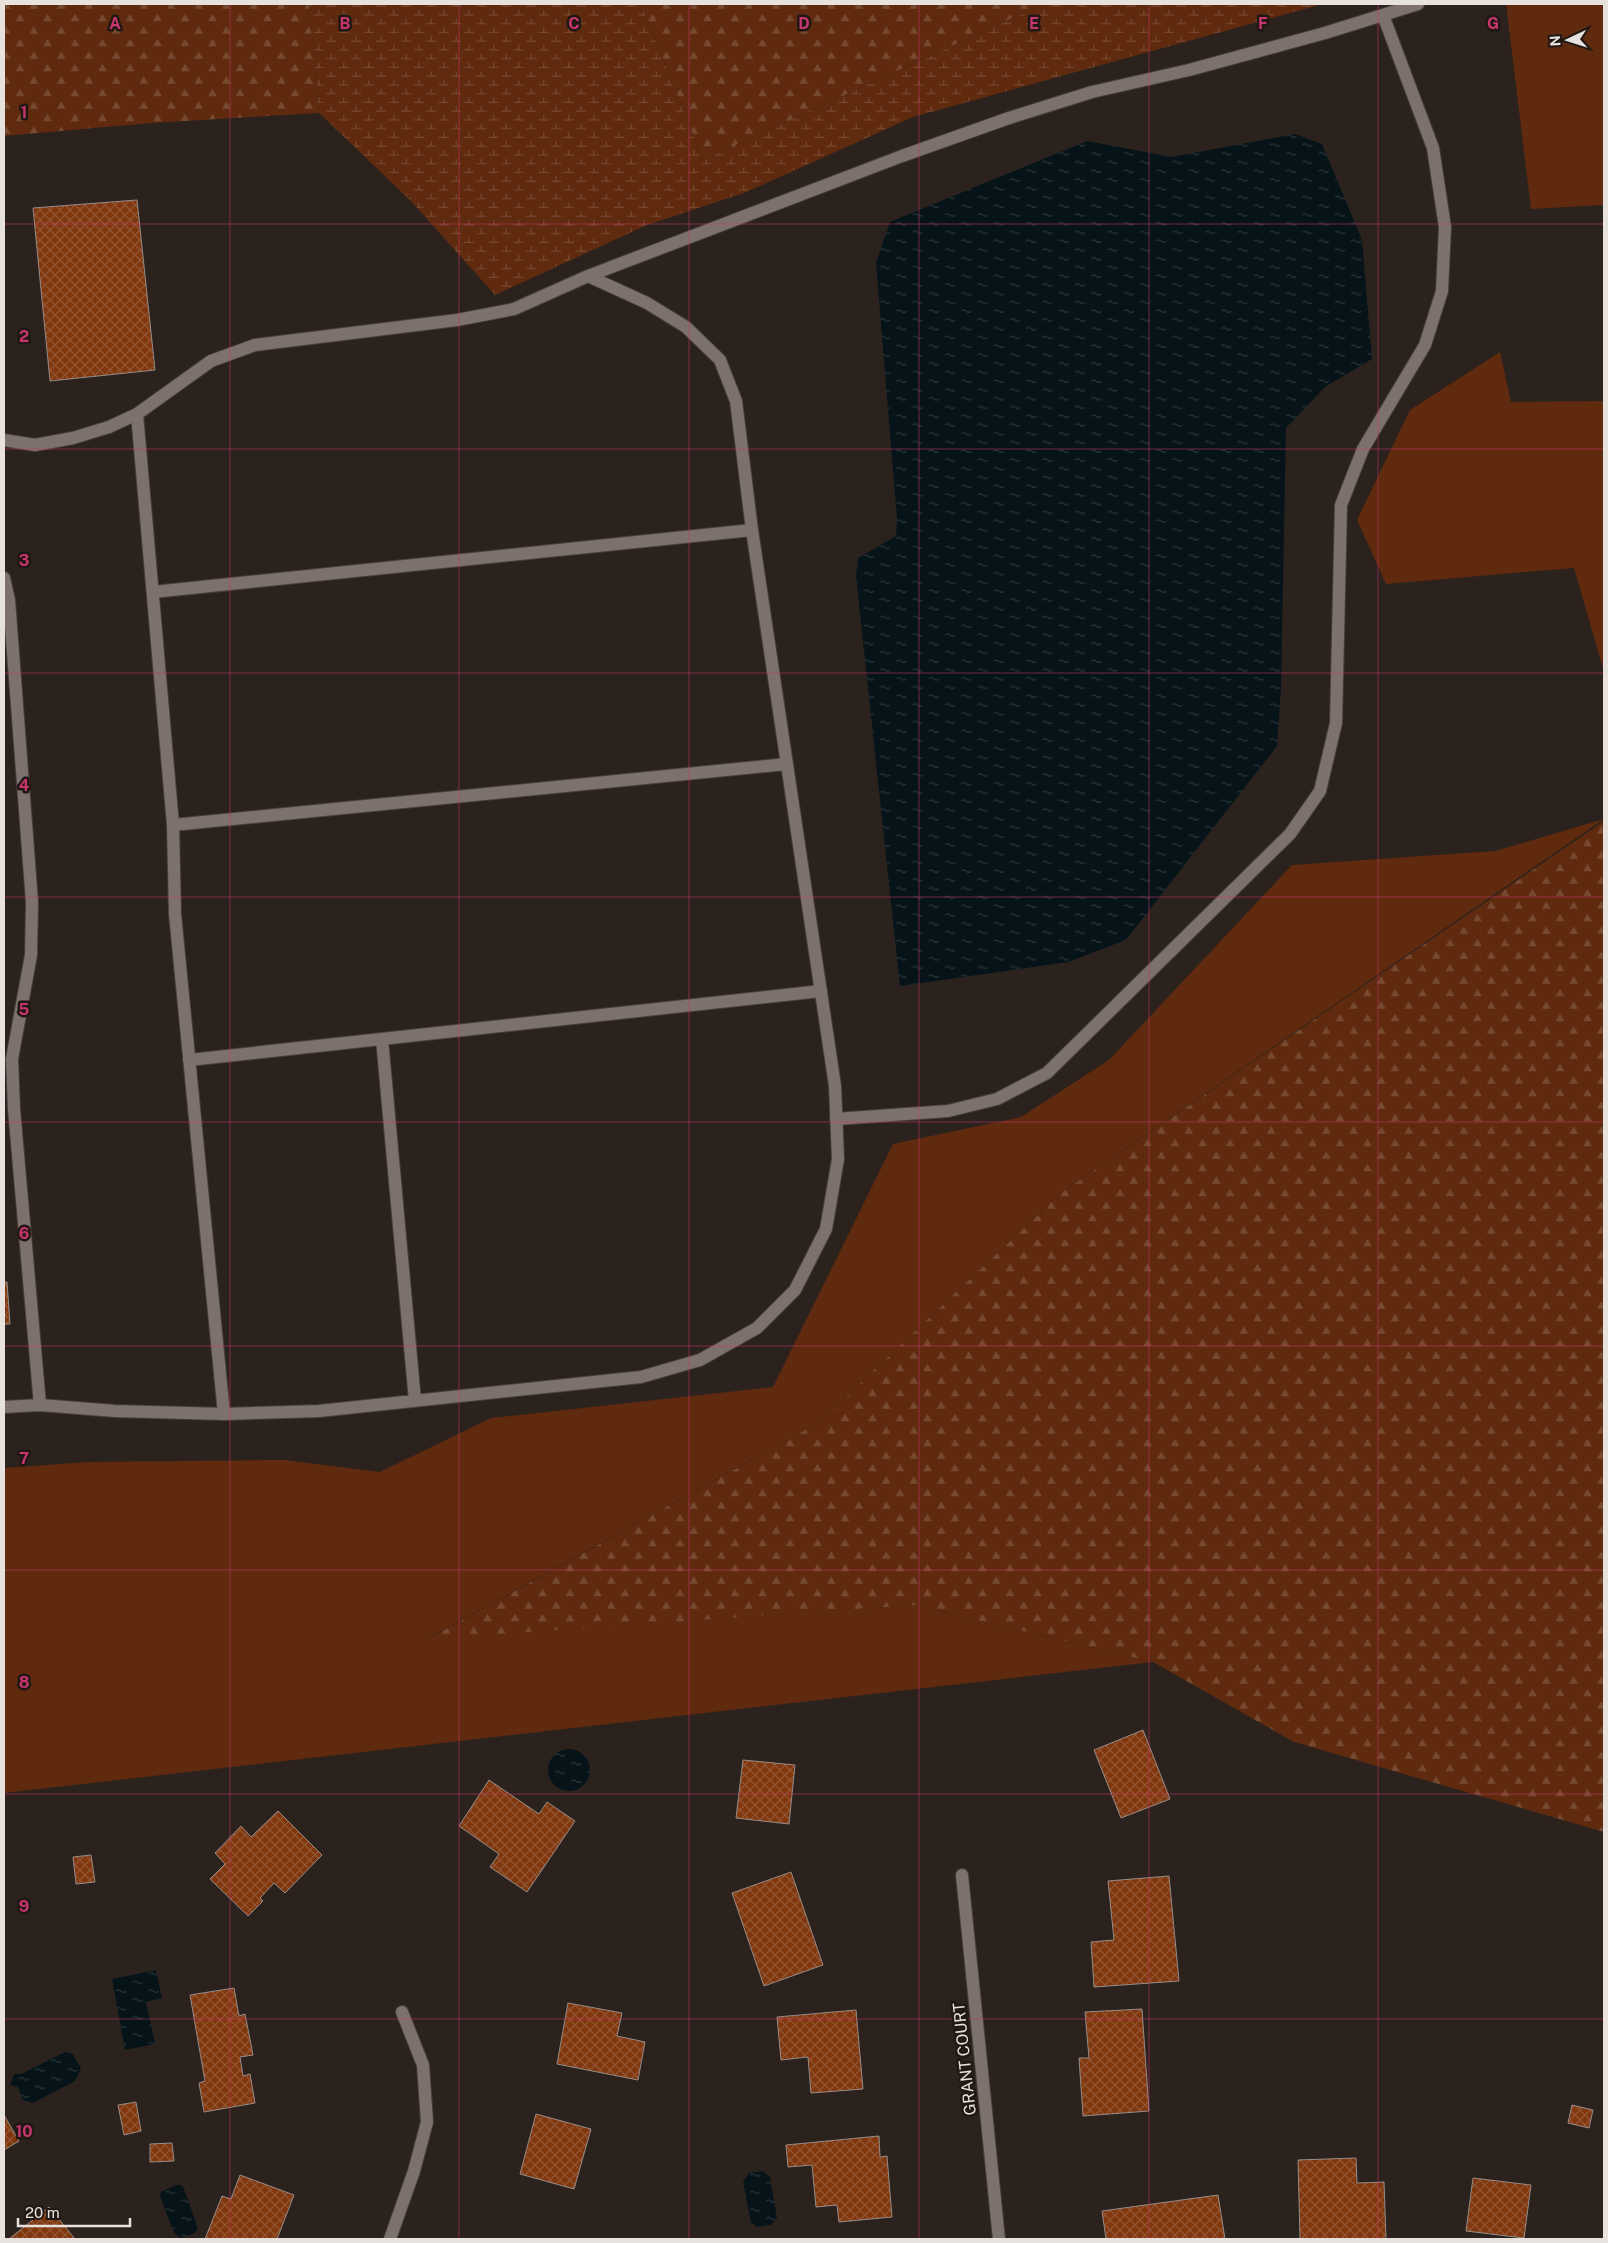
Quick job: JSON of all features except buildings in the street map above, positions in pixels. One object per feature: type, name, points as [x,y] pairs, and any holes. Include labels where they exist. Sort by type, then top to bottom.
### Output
[{"type":"street","points":[[4,440],[35,445],[73,438],[109,426],[137,414],[211,361],[255,345],[457,320],[514,309],[588,276],[902,156],[1009,118],[1092,92],[1188,70],[1418,4]]},
{"type":"street","points":[[836,1119],[948,1111],[996,1099],[1047,1073],[1290,834],[1320,791],[1336,723],[1341,505],[1363,449],[1425,345],[1442,291],[1445,227],[1433,148],[1384,15]]},
{"type":"street","points":[[4,1407],[40,1405],[115,1411],[224,1414],[319,1411],[641,1378],[700,1360],[757,1328],[796,1290],[826,1228],[838,1160],[835,1086],[752,530],[736,402],[720,360],[686,327],[647,303],[588,276]]},
{"type":"street","points":[[137,414],[173,825],[175,914],[224,1414]]},
{"type":"street","points":[[153,592],[752,530]]},
{"type":"street","points":[[4,578],[9,600],[32,902],[31,955],[12,1059],[14,1109],[40,1405]]},
{"type":"street","points":[[173,825],[788,764]]},
{"type":"street","points":[[189,1060],[821,992]]},
{"type":"street","points":[[382,1039],[415,1401]]},
{"type":"street","name":"GRANT COURT","points":[[962,1875],[999,2239]]},
{"type":"street","points":[[390,2239],[414,2172],[427,2122],[423,2065],[402,2012]]},
{"type":"green space","points":[[4,4],[309,4],[319,113],[151,123],[4,136]]},
{"type":"green space","points":[[309,4],[641,4],[703,160],[1043,4],[1323,4],[913,117],[744,193],[647,225],[495,295],[411,201],[319,113]]},
{"type":"green space","points":[[641,4],[1043,4],[703,160]]},
{"type":"green space","points":[[1506,4],[1604,4],[1604,205],[1531,209]]},
{"type":"green space","points":[[1500,352],[1511,402],[1604,401],[1604,672],[1574,568],[1386,584],[1357,520],[1410,410]]},
{"type":"green space","points":[[1604,819],[1061,1193],[818,1423],[429,1638],[915,1605],[1153,1662],[4,1793],[4,1468],[88,1462],[284,1460],[380,1472],[491,1418],[773,1387],[893,1144],[1021,1117],[1109,1060],[1292,865],[1495,851]]},
{"type":"green space","points":[[1604,821],[1604,1832],[1294,1742],[1153,1662],[915,1605],[428,1639],[818,1423],[1061,1193]]},
{"type":"water","points":[[1295,134],[1322,144],[1362,240],[1372,359],[1325,387],[1286,428],[1281,688],[1277,746],[1126,940],[1068,962],[900,986],[856,576],[858,558],[896,536],[897,519],[876,263],[890,222],[1087,141],[1172,157]]},
{"type":"water","points":[[569,1749],[584,1755],[590,1770],[584,1785],[569,1791],[554,1785],[548,1770],[554,1755]]},
{"type":"water","points":[[156,1970],[162,1998],[146,2002],[155,2044],[125,2050],[112,1979]]},
{"type":"water","points":[[65,2052],[73,2054],[81,2069],[75,2081],[33,2103],[23,2100],[18,2087],[10,2085],[14,2074],[21,2074]]},
{"type":"water","points":[[762,2171],[770,2177],[777,2218],[771,2225],[757,2227],[751,2222],[743,2182],[749,2173]]},
{"type":"water","points":[[176,2185],[181,2185],[184,2189],[198,2228],[195,2233],[181,2238],[174,2233],[160,2196],[161,2192]]}]
